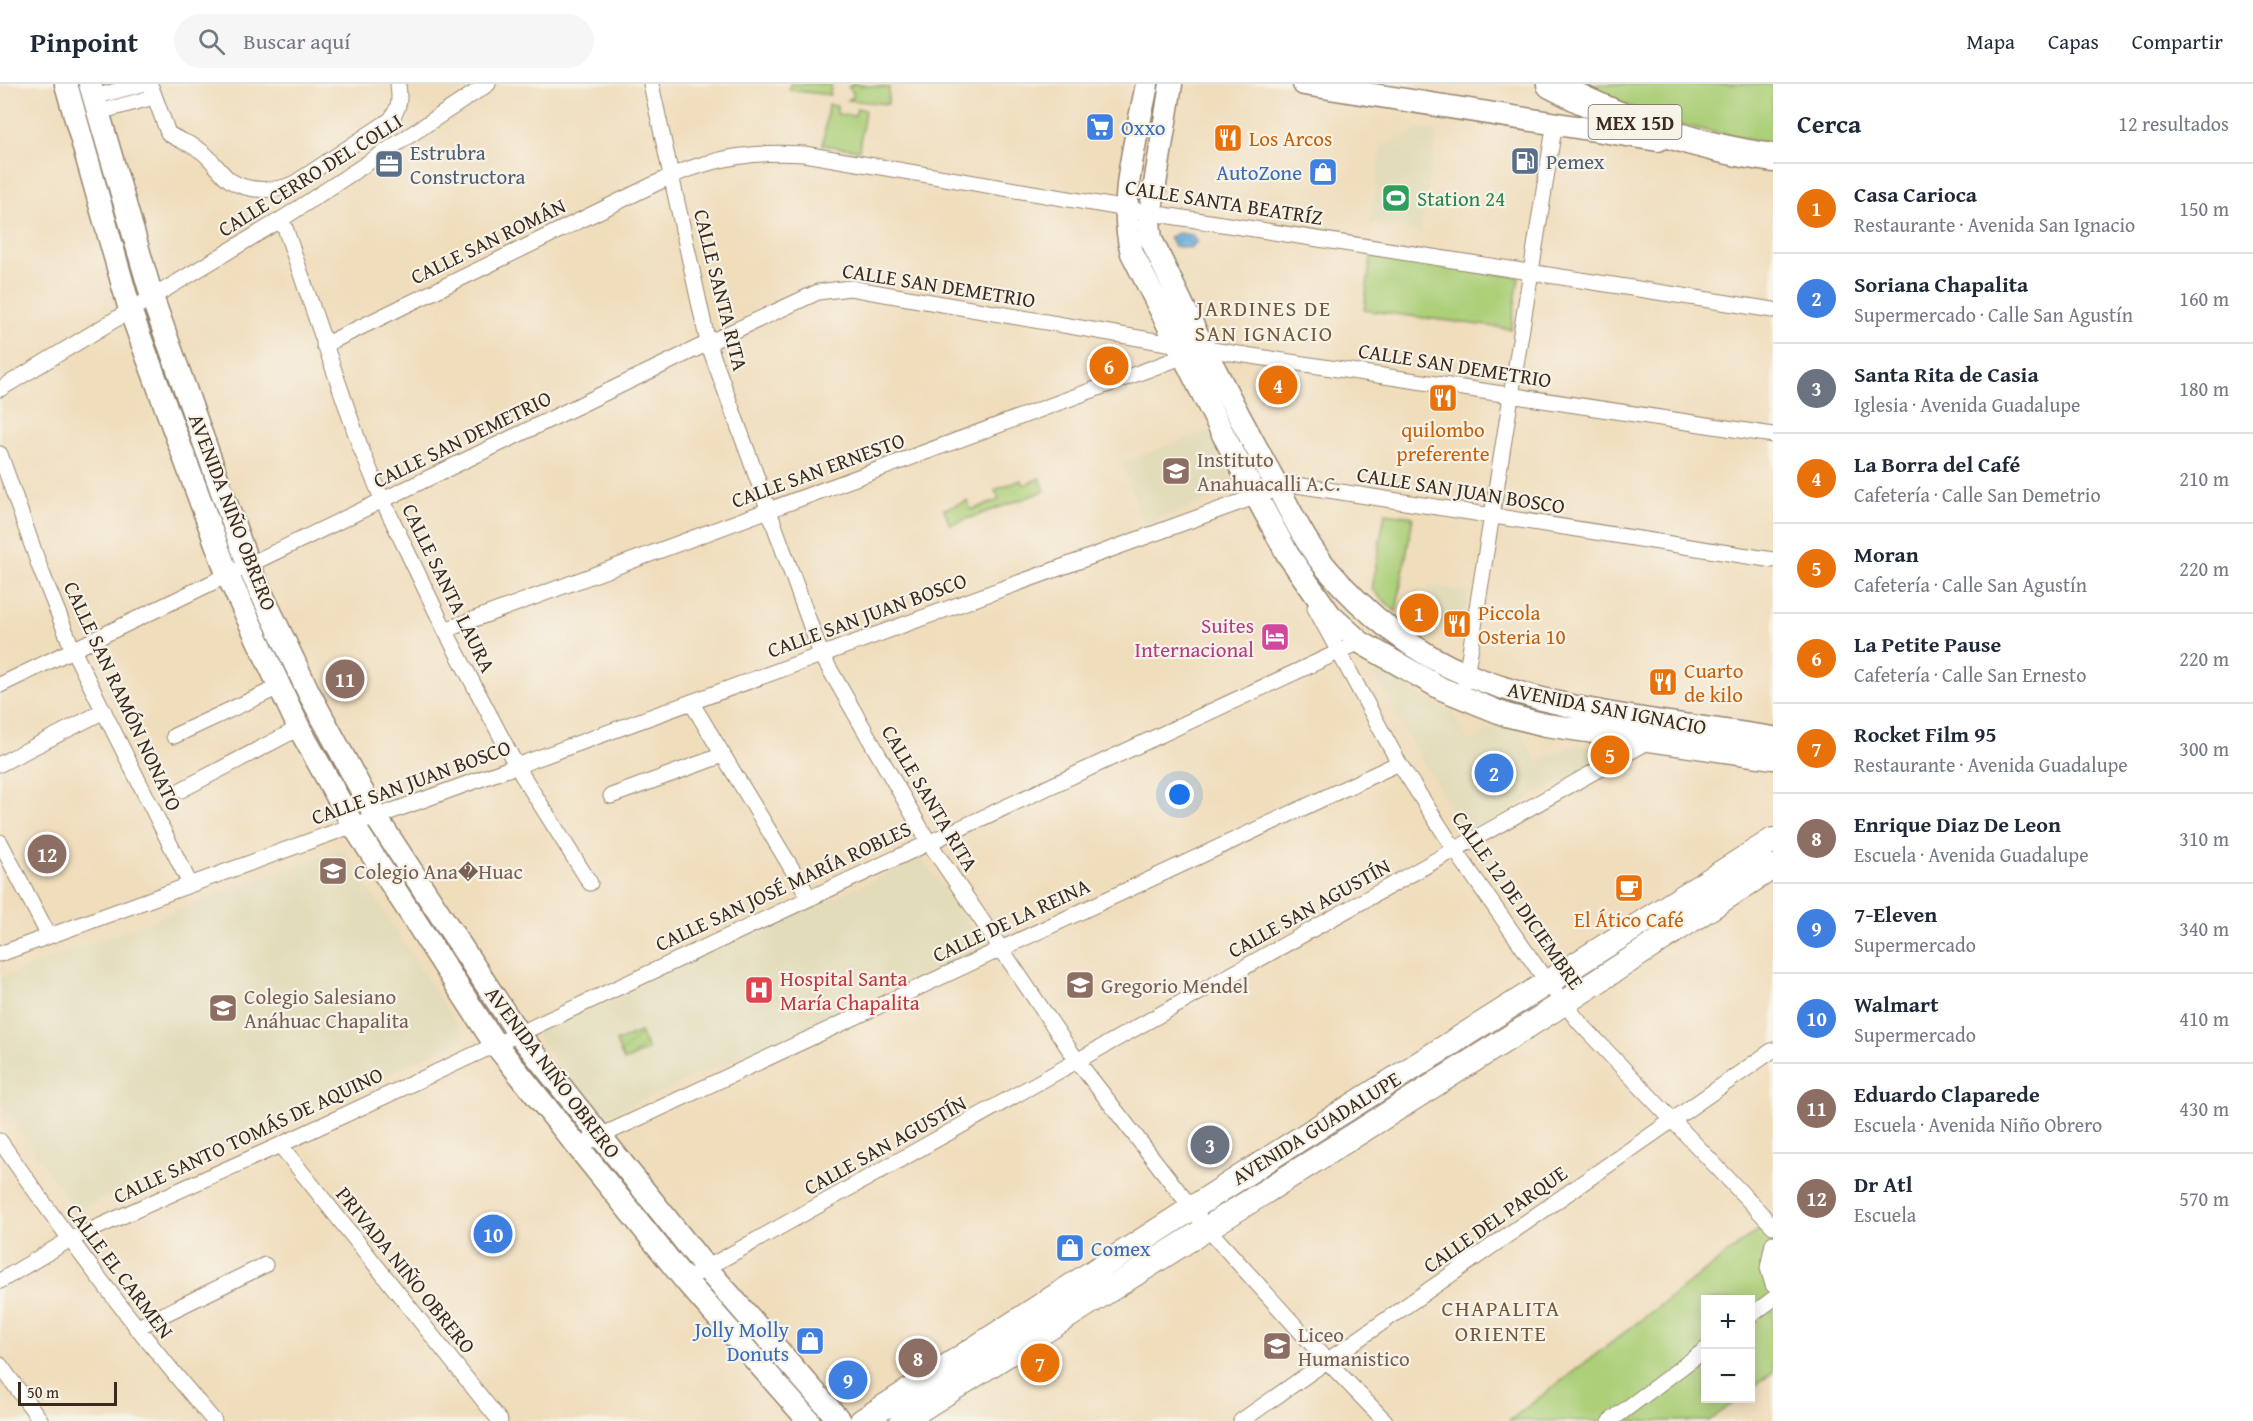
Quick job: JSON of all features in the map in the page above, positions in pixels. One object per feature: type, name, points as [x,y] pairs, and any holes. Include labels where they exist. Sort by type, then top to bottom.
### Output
[{"type":"highway","name":"MEX 15D","points":[[1551,84],[1593,106],[1625,118],[1724,151],[1773,158]]},
{"type":"main road","name":"AVENIDA NIÑO OBRERO","points":[[66,84],[130,310],[228,576],[299,728],[353,825],[495,1044],[685,1280],[809,1421]]},
{"type":"main road","name":"AVENIDA SAN IGNACIO","points":[[1147,84],[1126,209],[1132,253],[1189,350],[1278,488],[1326,568],[1355,600],[1409,643],[1466,675],[1509,691],[1653,730],[1773,758]]},
{"type":"main road","name":"AVENIDA SAN IGNACIO","points":[[1171,84],[1151,213],[1151,239],[1189,350],[1257,497],[1288,555],[1330,615],[1360,642],[1412,673],[1462,698],[1506,715],[1546,725],[1773,738]]},
{"type":"main road","points":[[1304,84],[1724,151]]},
{"type":"main road","name":"AVENIDA NIÑO OBRERO","points":[[94,98],[152,297],[249,567],[309,693],[376,817],[518,1033],[706,1268],[840,1421]]},
{"type":"main road","name":"AVENIDA GUADALUPE","points":[[862,1421],[1191,1208],[1773,840]]},
{"type":"main road","name":"AVENIDA GUADALUPE","points":[[902,1421],[1564,1003],[1773,867]]},
{"type":"street","points":[[94,98],[142,84]]},
{"type":"street","points":[[94,98],[152,91],[168,134],[201,150],[232,181],[243,186],[271,189],[295,183],[390,120],[398,111],[400,99],[398,84]]},
{"type":"street","name":"CALLE CERRO DEL COLLI","points":[[0,389],[282,219],[488,84]]},
{"type":"street","name":"CALLE SANTA RITA","points":[[651,84],[708,343],[821,654],[928,842],[1078,1062],[1191,1208],[1376,1418]]},
{"type":"street","points":[[1462,698],[1555,123]]},
{"type":"street","name":"CALLE SANTA BEATRÍZ","points":[[671,176],[735,155],[773,152],[804,154],[1126,209],[1773,310]]},
{"type":"street","name":"CALLE SAN ROMÁN","points":[[324,345],[671,176]]},
{"type":"street","name":"CALLE SANTA LAURA","points":[[282,219],[361,449],[383,501],[445,630],[517,767],[590,883]]},
{"type":"street","name":"CALLE SAN DEMETRIO","points":[[0,685],[818,292],[850,288],[1189,350],[1511,394],[1773,435]]},
{"type":"street","name":"CALLE SAN ERNESTO","points":[[445,630],[769,511],[1189,350]]},
{"type":"street","name":"CALLE SAN RAMÓN NONATO","points":[[0,454],[40,568],[73,650],[190,884]]},
{"type":"street","name":"CALLE SAN JUAN BOSCO","points":[[0,954],[1290,484],[1773,560]]},
{"type":"street","name":"CALLE 12 DE DICIEMBRE","points":[[1288,555],[1399,763],[1455,850],[1547,982],[1672,1120],[1773,1226]]},
{"type":"street","name":"CALLE SAN JOSÉ MARÍA ROBLES","points":[[518,1033],[1360,642]]},
{"type":"street","points":[[174,736],[279,687]]},
{"type":"street","points":[[691,702],[809,897]]},
{"type":"street","points":[[0,764],[104,711]]},
{"type":"street","points":[[181,790],[299,728]]},
{"type":"street","name":"CALLE SAN AGUSTÍN","points":[[685,1280],[1455,850],[1653,730]]},
{"type":"street","points":[[611,796],[723,755]]},
{"type":"street","name":"CALLE DE LA REINA","points":[[577,1146],[1399,763]]},
{"type":"street","points":[[0,842],[50,936]]},
{"type":"street","name":"CALLE SANTO TOMÁS DE AQUINO","points":[[0,1281],[69,1240],[280,1145],[518,1033]]},
{"type":"street","name":"CALLE DEL PARQUE","points":[[1241,1421],[1773,1050]]},
{"type":"street","name":"CALLE EL CARMEN","points":[[0,1141],[69,1240],[136,1328],[214,1421]]},
{"type":"street","name":"PRIVADA NIÑO OBRERO","points":[[280,1145],[500,1421]]},
{"type":"street","points":[[1773,1243],[1768,1268],[1773,1285]]},
{"type":"street","points":[[136,1328],[265,1265]]},
{"type":"street","points":[[1755,1312],[1773,1299]]},
{"type":"street","points":[[1610,1421],[1701,1353]]},
{"type":"street","points":[[0,1365],[41,1421]]},
{"type":"shaded area","points":[[1420,129],[1437,132],[1420,232],[1369,224],[1382,146]]},
{"type":"shaded area","name":"Instituto Anahuacalli A.C.","points":[[1211,429],[1235,490],[1144,524],[1122,463]]},
{"type":"shaded area","points":[[1430,585],[1469,593],[1460,634],[1439,630],[1439,622],[1425,619]]},
{"type":"shaded area","points":[[1366,660],[1410,686],[1415,694],[1452,712],[1469,742],[1495,727],[1520,730],[1538,762],[1571,745],[1618,749],[1466,834],[1407,735]]},
{"type":"shaded area","name":"Colegio Salesiano Anáhuac Chapalita","points":[[343,848],[466,1039],[75,1211],[0,1101],[0,978]]},
{"type":"shaded area","name":"Hospital Santa María Chapalita","points":[[922,858],[984,947],[600,1119],[534,1033]]},
{"type":"green space","points":[[790,84],[831,84],[830,95],[789,90]]},
{"type":"green space","points":[[854,84],[889,88],[888,104],[848,100],[853,97],[853,92],[848,87]]},
{"type":"green space","points":[[1582,84],[1773,84],[1773,145],[1658,120]]},
{"type":"green space","points":[[828,105],[837,106],[837,114],[855,116],[857,108],[865,110],[859,150],[823,145]]},
{"type":"green space","points":[[1371,257],[1519,277],[1511,329],[1364,310]]},
{"type":"green space","points":[[1040,478],[1045,491],[950,525],[944,509],[967,501],[971,510],[999,500],[995,490],[1021,480],[1024,485]]},
{"type":"green space","points":[[1385,513],[1413,517],[1396,612],[1372,589]]},
{"type":"green space","points":[[640,1032],[648,1050],[624,1061],[616,1042]]},
{"type":"green space","points":[[1773,1219],[1773,1372],[1755,1386],[1755,1295],[1701,1295],[1701,1403],[1733,1403],[1709,1421],[1509,1421]]},
{"type":"water","points":[[1177,233],[1192,235],[1197,242],[1190,248],[1174,246],[1169,238]]},
{"type":"place","name":"Oxxo","points":[[1100,127]]},
{"type":"place","name":"Los Arcos","points":[[1228,138]]},
{"type":"place","name":"Pemex","points":[[1525,161]]},
{"type":"place","name":"Estrubra Constructora","points":[[389,164]]},
{"type":"place","name":"AutoZone","points":[[1323,172]]},
{"type":"place","name":"Station 24","points":[[1396,198]]},
{"type":"place","name":"La Petite Pause","points":[[1109,366]]},
{"type":"place","name":"La Borra del Café","points":[[1278,385]]},
{"type":"place","name":"quilombo preferente","points":[[1443,398]]},
{"type":"place","name":"Instituto Anahuacalli A.C.","points":[[1176,471]]},
{"type":"place","name":"Casa Carioca","points":[[1419,613]]},
{"type":"place","name":"Piccola Osteria 10","points":[[1457,624]]},
{"type":"place","name":"Suites Internacional","points":[[1275,637]]},
{"type":"place","name":"Eduardo Claparede","points":[[345,679]]},
{"type":"place","name":"Cuarto de kilo","points":[[1663,682]]},
{"type":"place","name":"Moran","points":[[1610,755]]},
{"type":"place","name":"Soriana Chapalita","points":[[1494,773]]},
{"type":"place","name":"Dr Atl","points":[[47,854]]},
{"type":"place","name":"Colegio Ana�Huac","points":[[333,871]]},
{"type":"place","name":"El Ático Café","points":[[1629,888]]},
{"type":"place","name":"Gregorio Mendel","points":[[1080,985]]},
{"type":"place","name":"Hospital Santa María Chapalita","points":[[759,990]]},
{"type":"place","name":"Colegio Salesiano Anáhuac Chapalita","points":[[223,1008]]},
{"type":"place","name":"Santa Rita de Casia","points":[[1210,1145]]},
{"type":"place","name":"Walmart","points":[[493,1234]]},
{"type":"place","name":"Comex","points":[[1070,1248]]},
{"type":"place","name":"Jolly Molly Donuts","points":[[810,1341]]},
{"type":"place","name":"Liceo Humanistico","points":[[1277,1346]]},
{"type":"place","name":"Enrique Diaz De Leon","points":[[918,1358]]},
{"type":"place","name":"Rocket Film 95","points":[[1040,1363]]},
{"type":"place","name":"7-Eleven","points":[[848,1380]]},
{"type":"district","name":"JARDINES DE SAN IGNACIO","points":[[1264,320]]},
{"type":"district","name":"CHAPALITA ORIENTE","points":[[1501,1320]]}]
